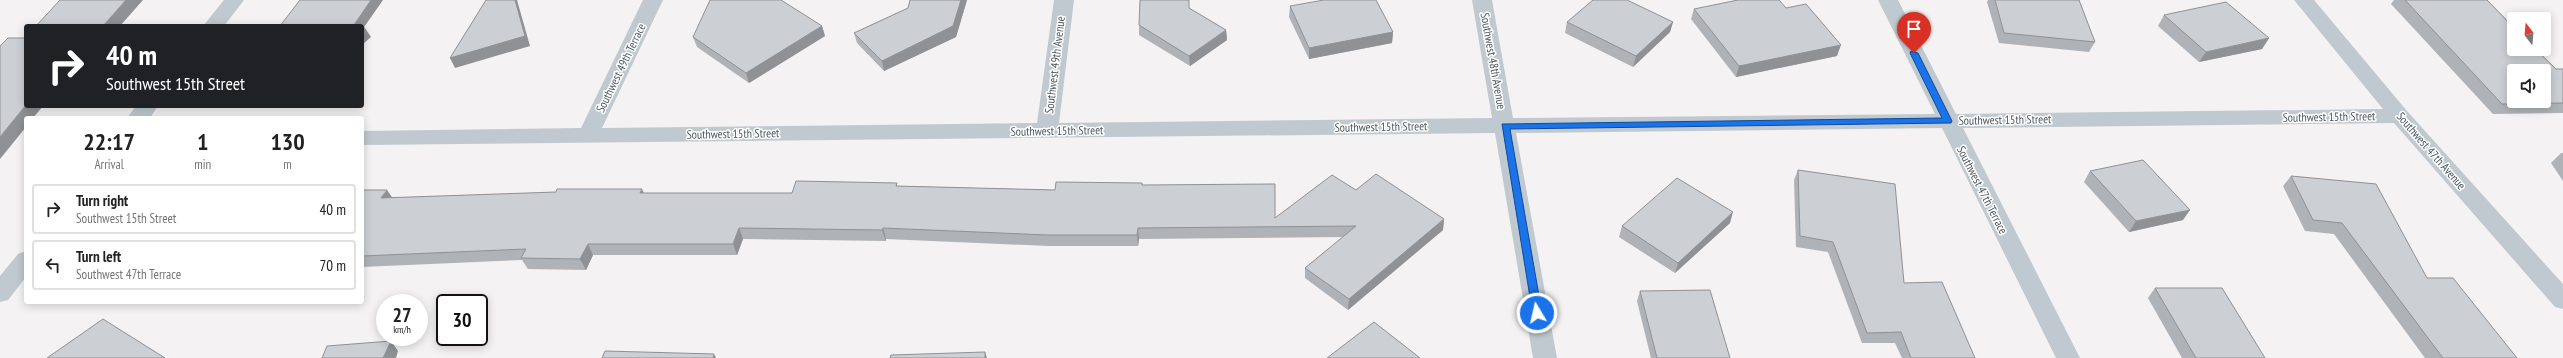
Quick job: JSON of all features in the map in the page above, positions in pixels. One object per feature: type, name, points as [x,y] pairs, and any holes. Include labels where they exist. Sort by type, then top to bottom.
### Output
[{"type":"street","points":[[215,24],[234,0]]},
{"type":"street","name":"Southwest 49th Terrace","points":[[588,136],[653,0]]},
{"type":"street","name":"Southwest 49th Avenue","points":[[1047,131],[1064,0]]},
{"type":"street","name":"Southwest 48th Avenue","points":[[1482,0],[1544,358]]},
{"type":"street","name":"Southwest 47th Terrace","points":[[1888,0],[2068,358]]},
{"type":"street","name":"Southwest 47th Avenue","points":[[2304,0],[2400,116],[2563,300]]},
{"type":"street","points":[[140,116],[146,108]]},
{"type":"street","name":"Southwest 15th Street","points":[[364,138],[2400,116]]},
{"type":"street","points":[[0,293],[24,263]]},
{"type":"building","points":[[60,0],[126,0],[105,24],[38,24]]},
{"type":"building","points":[[300,0],[371,0],[355,24],[282,24]]},
{"type":"building","points":[[486,0],[515,0],[525,36],[450,58]]},
{"type":"building","points":[[710,0],[781,0],[822,26],[746,73],[693,37]]},
{"type":"building","points":[[910,0],[961,0],[953,26],[882,61],[854,33],[908,8]]},
{"type":"building","points":[[1140,0],[1189,0],[1189,8],[1226,30],[1189,56],[1139,25]]},
{"type":"building","points":[[1324,0],[1376,0],[1393,32],[1309,48],[1290,6]]},
{"type":"building","points":[[1593,0],[1627,0],[1673,22],[1636,56],[1567,22]]},
{"type":"building","points":[[1738,0],[1779,0],[1786,8],[1806,4],[1841,45],[1739,66],[1694,9]]},
{"type":"building","points":[[1995,0],[2079,0],[2095,42],[2004,33]]},
{"type":"building","points":[[2405,0],[2487,0],[2507,21],[2507,56],[2542,56],[2551,64],[2507,64],[2507,104],[2502,104]]},
{"type":"building","points":[[2226,2],[2269,38],[2206,52],[2164,15]]},
{"type":"building","points":[[8,38],[24,38],[24,107],[0,137],[0,46]]},
{"type":"building","points":[[2551,64],[2556,69],[2563,69],[2563,103],[2551,103]]},
{"type":"building","points":[[2143,160],[2190,210],[2136,221],[2090,171]]},
{"type":"building","points":[[1798,170],[1895,184],[1904,283],[1942,282],[1975,358],[1911,358],[1901,332],[1867,333],[1833,242],[1800,236]]},
{"type":"building","points":[[1376,174],[1444,219],[1349,299],[1305,268],[1356,226],[1138,228],[1137,235],[1047,235],[883,228],[882,230],[739,228],[733,244],[588,244],[580,259],[521,258],[526,249],[364,256],[364,190],[387,190],[381,198],[556,192],[557,189],[642,189],[640,193],[792,193],[796,181],[897,183],[896,186],[1055,190],[1056,182],[1142,183],[1142,185],[1275,184],[1275,218],[1332,175],[1356,190]]},
{"type":"building","points":[[2291,176],[2376,184],[2427,278],[2453,278],[2517,358],[2443,358],[2342,223],[2313,220]]},
{"type":"building","points":[[1677,178],[1733,212],[1678,263],[1622,226]]},
{"type":"building","points":[[2155,288],[2222,288],[2265,358],[2196,358]]},
{"type":"building","points":[[1710,290],[1730,358],[1657,358],[1640,291]]},
{"type":"building","points":[[103,319],[165,358],[47,358]]},
{"type":"building","points":[[1374,322],[1420,358],[1327,358]]},
{"type":"building","points":[[376,342],[376,346],[389,346],[383,358],[322,358],[327,346]]},
{"type":"building","points":[[605,351],[714,354],[713,358],[602,358]]},
{"type":"building","points":[[985,352],[985,358],[890,358],[891,355]]},
{"type":"route","points":[[1537,313],[1505,126],[1948,121],[1914,53]]}]
